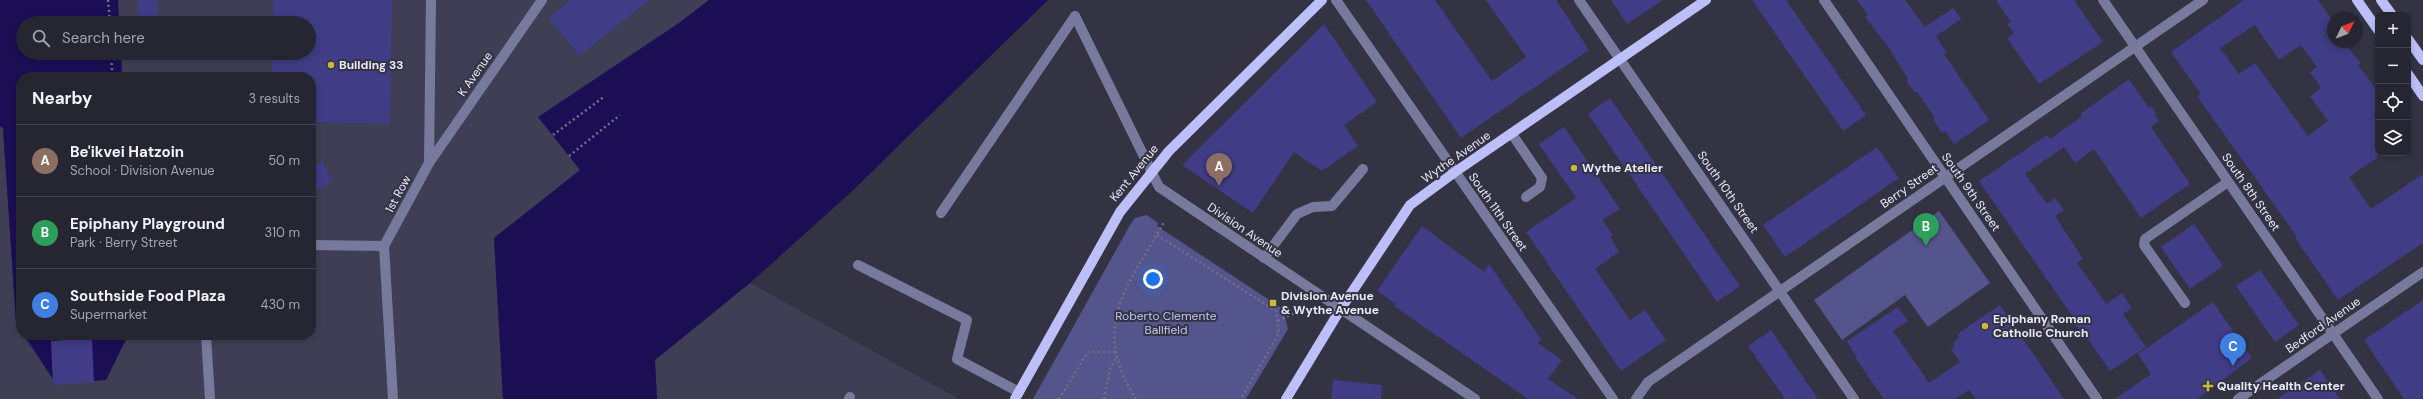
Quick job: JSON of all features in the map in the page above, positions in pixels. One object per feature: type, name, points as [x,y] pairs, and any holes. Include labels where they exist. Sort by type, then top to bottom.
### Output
[{"type":"main road","name":"Kent Avenue","points":[[1017,396],[1120,212],[1151,171],[1202,117],[1322,0]]},
{"type":"main road","name":"Wythe Avenue","points":[[1286,399],[1340,310],[1410,206],[1455,172],[1706,0]]},
{"type":"main road","points":[[2357,0],[2375,26]]},
{"type":"main road","points":[[2381,0],[2390,12]]},
{"type":"main road","points":[[2411,43],[2423,60]]},
{"type":"main road","points":[[2411,78],[2423,96]]},
{"type":"street","name":"1st Row","points":[[384,246],[429,163],[431,0]]},
{"type":"street","name":"K Avenue","points":[[429,163],[542,0]]},
{"type":"street","name":"South 11th Street","points":[[1336,0],[1613,399]]},
{"type":"street","name":"South 10th Street","points":[[1579,0],[1854,399]]},
{"type":"street","name":"South 9th Street","points":[[1824,0],[2098,399]]},
{"type":"street","name":"South 8th Street","points":[[2103,0],[2378,399]]},
{"type":"street","name":"Berry Street","points":[[1636,399],[1648,382],[2203,0]]},
{"type":"street","name":"Division Avenue","points":[[941,213],[1075,16],[1159,187],[1340,310],[1475,399]]},
{"type":"street","points":[[1512,134],[1542,178],[1540,187],[1526,197]]},
{"type":"street","points":[[1264,258],[1297,214],[1313,207],[1332,206],[1363,169]]},
{"type":"street","points":[[2185,303],[2144,244],[2145,239],[2228,182]]},
{"type":"street","points":[[316,246],[384,246],[393,399]]},
{"type":"street","points":[[858,265],[967,320],[957,359],[1017,396]]},
{"type":"street","name":"Bedford Avenue","points":[[2238,399],[2423,272]]},
{"type":"street","points":[[206,340],[210,399]]},
{"type":"path","points":[[108,0],[109,16]]},
{"type":"path","points":[[111,60],[112,71]]},
{"type":"path","points":[[553,135],[605,96]]},
{"type":"path","points":[[569,156],[620,115]]},
{"type":"path","points":[[1136,399],[1125,381],[1116,358],[1114,327],[1119,303],[1124,290],[1164,222]]},
{"type":"path","points":[[1157,235],[1276,311],[1279,333],[1241,399]]},
{"type":"path","points":[[1278,321],[1297,312]]},
{"type":"path","points":[[1059,399],[1088,352],[1115,352]]},
{"type":"path","points":[[1104,399],[1110,369],[1116,358]]},
{"type":"shaded area","points":[[0,0],[118,0],[119,16],[16,16],[16,60],[121,60],[122,72],[16,72],[16,322],[3,128],[0,126]]},
{"type":"shaded area","points":[[118,0],[709,0],[679,23],[539,117],[580,170],[494,238],[503,399],[0,399],[0,126],[3,128],[16,340],[30,340],[106,380],[126,340],[316,340],[316,72],[122,72],[121,60],[316,60],[316,16],[119,16]]},
{"type":"shaded area","points":[[709,0],[1048,0],[849,194],[750,283],[655,360],[657,399],[503,399],[494,238],[580,170],[538,117],[679,23]]},
{"type":"shaded area","points":[[750,283],[959,399],[657,399],[655,360]]},
{"type":"shaded area","points":[[27,340],[126,340],[106,380],[56,384]]},
{"type":"green space","points":[[1939,211],[1990,283],[1928,327],[1905,295],[1842,340],[1814,300]]},
{"type":"green space","name":"Roberto Clemente Ballfield","points":[[1147,215],[1158,223],[1157,226],[1283,309],[1288,329],[1246,399],[1033,399],[1130,225],[1135,218]]},
{"type":"building","points":[[137,0],[157,0],[158,16],[139,16]]},
{"type":"building","name":"Building 33","points":[[273,0],[392,0],[390,124],[316,122],[316,72],[272,72],[272,60],[316,60],[316,16],[273,16]]},
{"type":"building","points":[[571,0],[649,0],[579,56],[549,18]]},
{"type":"building","points":[[1366,0],[1435,0],[1492,81],[1526,57],[1486,0],[1556,0],[1589,50],[1461,138]]},
{"type":"building","points":[[1611,0],[1663,0],[1627,24]]},
{"type":"building","points":[[1752,0],[1786,0],[1866,115],[1843,131]]},
{"type":"building","points":[[1857,0],[1905,0],[1925,27],[1953,8],[1961,19],[1936,36],[1947,53],[1944,54],[1989,120],[1954,144],[1945,131],[1942,133],[1933,119],[1935,118],[1917,92],[1915,93],[1906,80],[1908,79],[1889,48],[1865,17],[1868,15]]},
{"type":"building","points":[[1996,0],[2074,0],[2103,42],[2039,84],[2007,38],[2014,33],[2007,24],[2011,22]]},
{"type":"building","points":[[2244,0],[2318,0],[2327,13],[2327,48],[2348,48],[2361,63],[2358,65],[2375,87],[2375,156],[2378,157],[2349,177],[2371,209],[2423,174],[2423,243],[2338,300],[2295,238],[2297,237],[2197,96],[2201,94],[2171,52]],"holes":[[[2255,25],[2279,60],[2301,45],[2317,67],[2310,72],[2321,88],[2310,96],[2328,121],[2308,136],[2255,63],[2239,74],[2220,48]]]},
{"type":"building","points":[[1324,24],[1377,102],[1344,125],[1358,146],[1322,171],[1294,152],[1253,213],[1182,165]]},
{"type":"building","points":[[2129,79],[2149,108],[2152,107],[2156,113],[2155,116],[2159,121],[2151,127],[2190,184],[2141,218],[2094,149],[2075,163],[2064,147],[2025,174],[2047,204],[2055,198],[2064,210],[2055,216],[2083,259],[2077,263],[2106,304],[2122,293],[2132,308],[2123,314],[2146,347],[2110,371],[2087,338],[2085,339],[2076,325],[2077,323],[1979,181],[2047,135],[2050,139],[2081,117],[2081,113]]},
{"type":"building","points":[[1610,98],[1740,286],[1717,302],[1588,114]]},
{"type":"building","points":[[1564,127],[1620,209],[1602,220],[1613,235],[1610,237],[1619,252],[1595,269],[1630,320],[1645,310],[1666,340],[1621,371],[1526,232],[1576,198],[1539,144]]},
{"type":"building","points":[[1877,147],[1899,178],[1785,257],[1763,225]]},
{"type":"building","points":[[322,162],[333,181],[316,190],[316,165]]},
{"type":"building","points":[[2194,224],[2223,266],[2190,289],[2161,247]]},
{"type":"building","points":[[1422,226],[1484,272],[1489,264],[1541,339],[1538,343],[1562,360],[1548,379],[1578,399],[1528,399],[1394,306],[1396,304],[1377,291]]},
{"type":"building","points":[[2260,270],[2299,325],[2275,342],[2236,286]]},
{"type":"building","points":[[2423,300],[2423,399],[2404,399],[2364,340]]},
{"type":"building","points":[[2213,302],[2252,358],[2197,399],[2115,399],[2151,374],[2138,354]]},
{"type":"building","points":[[2000,305],[2064,399],[1976,399],[1969,390],[1955,399],[1884,399],[1856,359],[1857,358],[1847,341],[1898,307],[1908,321],[1893,331],[1929,383],[1960,362],[1951,349],[1955,346],[1953,343],[1959,338],[1958,336],[1960,332]]},
{"type":"building","points":[[1771,330],[1818,399],[1785,399],[1748,346]]},
{"type":"building","points":[[92,340],[94,382],[53,385],[51,341]]},
{"type":"building","points":[[2320,370],[2340,399],[2277,399]]},
{"type":"building","points":[[1333,380],[1382,385],[1381,399],[1331,399]]},
{"type":"place","name":"Building 33","points":[[331,65]]},
{"type":"place","name":"Wythe Atelier","points":[[1574,168]]},
{"type":"place","name":"Be'ikvei Hatzoin","points":[[1219,186]]},
{"type":"place","name":"Epiphany Playground","points":[[1926,246]]},
{"type":"place","name":"Division Avenue & Wythe Avenue","points":[[1273,303]]},
{"type":"place","name":"Epiphany Roman Catholic Church","points":[[1985,326]]},
{"type":"place","name":"Southside Food Plaza","points":[[2233,366]]},
{"type":"place","name":"Quality Health Center","points":[[2208,386]]}]
